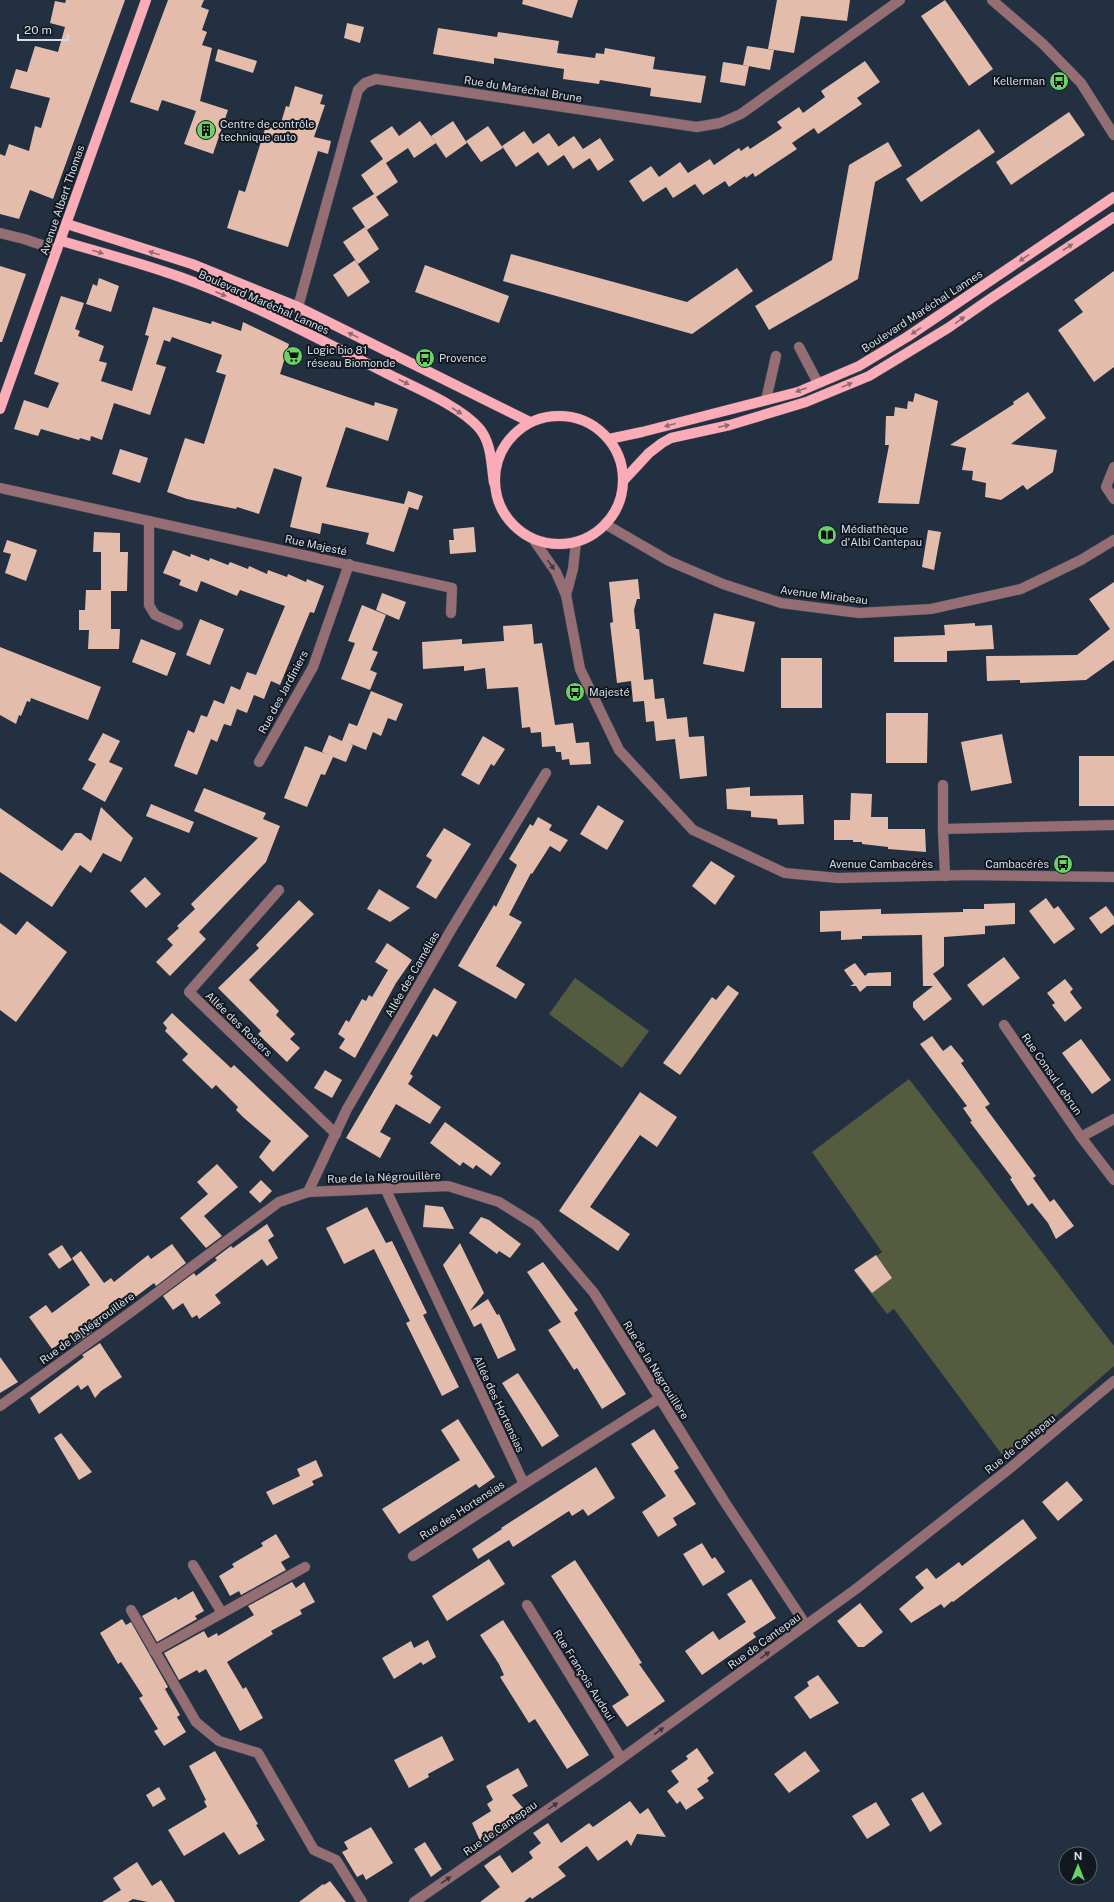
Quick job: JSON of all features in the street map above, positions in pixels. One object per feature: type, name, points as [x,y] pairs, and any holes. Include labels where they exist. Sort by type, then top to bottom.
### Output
[{"type":"main road","name":"Avenue Albert Thomas","points":[[0,409],[146,0]]},
{"type":"main road","name":"Boulevard Maréchal Lannes","points":[[609,440],[798,392],[859,366],[907,337],[1114,197]]},
{"type":"main road","points":[[623,481],[649,453],[671,438],[730,425],[806,402],[870,376],[948,328],[1114,217]]},
{"type":"main road","name":"Boulevard Maréchal Lannes","points":[[67,224],[192,264],[298,307],[530,422]]},
{"type":"main road","name":"Boulevard Maréchal Lannes","points":[[59,246],[180,277],[307,332],[443,402],[470,420],[480,429],[488,444],[494,483],[498,501],[505,516],[517,530],[532,539],[547,543],[562,544],[576,542],[597,532],[615,511],[621,496],[623,481],[622,466],[617,452],[609,440],[592,425],[572,417],[551,416],[530,422],[514,433],[503,448],[496,465],[494,483]]},
{"type":"street","name":"Rue du Maréchal Brune","points":[[298,307],[358,90],[365,82],[376,79],[697,127],[720,124],[741,114],[900,0]]},
{"type":"street","points":[[992,0],[1043,44],[1081,83],[1114,135]]},
{"type":"street","points":[[0,233],[59,246]]},
{"type":"street","points":[[298,307],[307,332]]},
{"type":"street","points":[[799,347],[818,383]]},
{"type":"street","points":[[766,400],[776,356]]},
{"type":"street","points":[[1114,467],[1106,487],[1114,499]]},
{"type":"street","name":"Rue Majesté","points":[[0,488],[452,588],[451,613]]},
{"type":"street","points":[[149,520],[149,605],[156,615],[178,625]]},
{"type":"street","name":"Avenue Mirabeau","points":[[605,524],[670,561],[723,584],[780,603],[859,613],[931,609],[1021,590],[1081,560],[1114,540]]},
{"type":"street","name":"Avenue Cambacérès","points":[[532,539],[556,572],[566,594],[580,669],[619,750],[693,830],[785,873],[838,878],[945,876],[1114,876]]},
{"type":"street","name":"Avenue Cambacérès","points":[[566,594],[574,569],[576,542]]},
{"type":"street","name":"Rue des Jardiniers","points":[[259,762],[313,667],[349,564]]},
{"type":"street","name":"Allée des Camélias","points":[[308,1192],[347,1109],[447,937],[546,773]]},
{"type":"street","points":[[943,785],[945,876]]},
{"type":"street","points":[[943,830],[1114,825]]},
{"type":"street","name":"Allée des Rosiers","points":[[279,890],[189,992],[336,1134]]},
{"type":"street","name":"Rue Consul Lebrun","points":[[1004,1025],[1081,1136],[1114,1180]]},
{"type":"street","points":[[1081,1136],[1114,1119]]},
{"type":"street","name":"Rue de la Négrouillère","points":[[0,1406],[131,1312],[279,1202],[308,1192],[448,1186],[499,1202],[536,1225],[594,1293],[806,1625]]},
{"type":"street","name":"Allée des Hortensias","points":[[385,1188],[524,1484]]},
{"type":"street","name":"Rue de Cantepau","points":[[414,1902],[622,1758],[856,1589],[1010,1469],[1114,1382]]},
{"type":"street","points":[[524,1484],[660,1398]]},
{"type":"street","name":"Rue des Hortensias","points":[[413,1556],[524,1484]]},
{"type":"street","points":[[193,1565],[222,1614]]},
{"type":"street","points":[[154,1651],[305,1568]]},
{"type":"street","name":"Rue François Audoui","points":[[527,1605],[622,1758]]},
{"type":"street","points":[[131,1610],[196,1722],[219,1741],[258,1753],[314,1850],[336,1860],[362,1902]]},
{"type":"green space","points":[[575,978],[649,1031],[622,1068],[549,1014]]},
{"type":"green space","points":[[909,1079],[1114,1346],[1114,1366],[1006,1460],[894,1309],[887,1314],[855,1272],[882,1252],[812,1152]]},
{"type":"building","points":[[66,0],[125,0],[53,199],[30,190],[19,219],[0,214],[0,154],[5,156],[9,144],[29,151],[35,126],[41,128],[50,98],[10,88],[16,69],[27,72],[35,46],[58,52],[65,27],[50,23],[55,1],[65,3]]},
{"type":"building","points":[[168,0],[204,0],[201,7],[209,10],[202,30],[207,32],[202,45],[212,48],[200,101],[228,110],[213,154],[184,144],[196,111],[162,100],[158,111],[130,102]]},
{"type":"building","points":[[523,0],[578,0],[572,18],[522,4]]},
{"type":"building","points":[[777,0],[850,0],[847,21],[801,16],[794,53],[768,49]]},
{"type":"building","points":[[945,0],[993,69],[969,86],[921,16]]},
{"type":"building","points":[[347,23],[364,27],[360,43],[344,38]]},
{"type":"building","points":[[438,28],[497,37],[498,32],[559,41],[557,53],[595,58],[596,53],[604,54],[605,48],[655,57],[653,69],[706,76],[701,103],[650,96],[651,88],[600,80],[599,84],[563,79],[564,69],[494,58],[494,64],[433,54]]},
{"type":"building","points":[[747,46],[774,50],[770,70],[743,65]]},
{"type":"building","points":[[218,49],[257,61],[253,73],[215,61]]},
{"type":"building","points":[[865,61],[880,82],[857,98],[862,104],[818,134],[814,128],[792,143],[797,149],[755,177],[753,173],[746,178],[745,176],[729,187],[725,181],[703,195],[695,184],[673,198],[666,187],[643,202],[629,181],[651,166],[659,177],[680,162],[688,173],[710,159],[714,165],[739,148],[741,151],[748,146],[750,149],[782,128],[777,122],[799,107],[803,113],[825,97],[821,91]]},
{"type":"building","points":[[723,62],[749,66],[745,86],[720,82]]},
{"type":"building","points":[[295,86],[323,95],[320,104],[325,105],[314,137],[331,141],[328,154],[318,151],[288,247],[227,228],[239,190],[245,192],[267,123],[280,126],[286,106],[289,107]]},
{"type":"building","points":[[1069,112],[1085,135],[1011,185],[996,162]]},
{"type":"building","points":[[420,121],[436,143],[414,158],[408,148],[386,163],[384,160],[398,182],[376,197],[389,215],[367,230],[352,208],[374,194],[361,175],[383,159],[370,141],[392,126],[399,136]]},
{"type":"building","points":[[453,121],[467,143],[446,158],[431,136]]},
{"type":"building","points":[[488,126],[503,148],[481,162],[466,141]]},
{"type":"building","points":[[979,129],[995,152],[921,202],[906,179]]},
{"type":"building","points":[[524,131],[533,144],[549,133],[559,147],[574,136],[583,149],[600,138],[614,160],[598,171],[590,158],[573,169],[564,155],[548,166],[538,152],[516,167],[502,146]]},
{"type":"building","points":[[888,142],[902,166],[875,182],[858,279],[769,330],[755,306],[832,260],[849,165]]},
{"type":"building","points":[[365,227],[379,249],[358,264],[343,242]]},
{"type":"building","points":[[511,254],[687,302],[737,268],[753,291],[692,334],[503,281]]},
{"type":"building","points":[[355,260],[370,282],[348,297],[333,275]]},
{"type":"building","points":[[425,265],[509,296],[499,323],[415,292]]},
{"type":"building","points":[[0,266],[26,274],[2,342],[0,342]]},
{"type":"building","points":[[1114,271],[1114,367],[1094,382],[1058,330],[1083,312],[1074,300]]},
{"type":"building","points":[[99,278],[119,286],[111,312],[86,304],[93,284],[97,286]]},
{"type":"building","points":[[61,296],[84,303],[75,329],[80,331],[78,336],[104,346],[99,361],[107,363],[101,381],[132,391],[149,336],[145,335],[153,307],[211,324],[212,321],[241,331],[243,322],[289,344],[280,374],[374,406],[375,402],[398,409],[388,441],[346,427],[326,487],[404,504],[408,491],[423,496],[418,510],[409,507],[394,552],[366,544],[369,533],[322,523],[320,534],[290,527],[302,477],[274,468],[259,514],[237,507],[236,509],[187,499],[167,492],[185,438],[204,444],[226,375],[216,372],[222,355],[172,337],[170,342],[164,340],[156,364],[166,367],[150,415],[114,403],[102,440],[91,436],[90,441],[80,438],[79,440],[41,429],[38,436],[14,429],[24,400],[48,408],[59,383],[34,374]]},
{"type":"building","points":[[1028,392],[1046,418],[1011,444],[1057,450],[1053,472],[1027,490],[1023,485],[1001,500],[985,497],[986,483],[972,480],[973,471],[962,470],[966,448],[950,445],[1014,404],[1013,402]]},
{"type":"building","points":[[915,393],[938,401],[919,504],[878,503],[889,445],[885,445],[886,416],[894,416],[895,407],[907,409],[908,401],[913,402]]},
{"type":"building","points":[[120,449],[148,458],[140,483],[112,474]]},
{"type":"building","points":[[474,527],[476,552],[450,554],[449,540],[454,540],[453,529]]},
{"type":"building","points":[[928,530],[941,532],[934,570],[922,567]]},
{"type":"building","points":[[94,532],[120,533],[120,552],[128,552],[127,591],[111,591],[111,629],[120,629],[119,649],[88,649],[89,630],[79,630],[79,610],[85,610],[86,590],[101,590],[101,552],[93,552]]},
{"type":"building","points":[[7,540],[37,550],[26,581],[5,573],[11,554],[3,552]]},
{"type":"building","points":[[173,550],[190,557],[191,554],[209,561],[210,558],[228,565],[230,562],[248,569],[249,566],[267,574],[268,570],[287,577],[288,574],[306,582],[307,579],[324,586],[314,613],[310,612],[280,685],[271,681],[264,699],[254,695],[247,713],[237,709],[231,726],[224,724],[217,742],[211,739],[197,775],[174,766],[188,730],[194,733],[201,715],[207,717],[214,700],[224,704],[231,686],[240,690],[247,672],[256,675],[285,606],[240,590],[237,596],[201,581],[197,592],[179,585],[181,580],[163,573]]},
{"type":"building","points":[[638,579],[640,599],[637,599],[634,610],[636,629],[639,629],[644,680],[653,679],[655,699],[664,698],[667,719],[687,717],[689,737],[704,736],[707,776],[680,779],[675,739],[656,741],[654,721],[646,722],[644,701],[633,702],[631,681],[617,683],[610,623],[613,622],[609,582]]},
{"type":"building","points":[[1114,582],[1114,660],[1086,680],[1020,683],[1020,680],[987,681],[986,656],[1077,655],[1110,629],[1089,599]]},
{"type":"building","points":[[382,593],[406,602],[399,620],[376,610]]},
{"type":"building","points":[[362,605],[386,615],[372,650],[378,652],[370,670],[377,673],[370,690],[341,679],[355,643],[348,641]]},
{"type":"building","points":[[714,613],[755,622],[744,672],[703,664]]},
{"type":"building","points":[[200,619],[224,629],[210,665],[186,655]]},
{"type":"building","points":[[975,623],[975,626],[992,625],[994,649],[947,651],[947,662],[894,662],[894,637],[945,635],[944,625]]},
{"type":"building","points":[[532,624],[534,644],[542,643],[555,725],[573,723],[576,743],[589,742],[591,764],[570,765],[569,759],[562,760],[561,752],[556,752],[555,746],[542,747],[541,732],[531,733],[530,727],[522,728],[518,687],[487,689],[485,668],[464,671],[464,666],[423,669],[422,642],[462,639],[462,644],[504,641],[503,626]]},
{"type":"building","points":[[141,639],[176,653],[167,676],[132,662]]},
{"type":"building","points":[[0,647],[101,687],[88,720],[31,698],[30,702],[27,701],[16,724],[0,715]]},
{"type":"building","points":[[781,658],[822,658],[822,708],[781,708]]},
{"type":"building","points":[[371,691],[403,704],[396,721],[388,718],[381,736],[373,732],[366,750],[349,743],[353,745],[346,762],[333,757],[325,775],[321,774],[307,807],[284,798],[305,746],[329,755],[322,752],[329,735],[342,741],[349,723],[357,726]]},
{"type":"building","points":[[886,713],[928,713],[927,763],[886,763]]},
{"type":"building","points":[[103,733],[120,741],[109,762],[123,768],[105,802],[82,789],[96,764],[88,760]]},
{"type":"building","points":[[1002,734],[1012,783],[971,791],[961,742]]},
{"type":"building","points":[[483,736],[505,749],[494,766],[491,764],[479,785],[461,775]]},
{"type":"building","points":[[1079,756],[1114,756],[1114,806],[1079,806]]},
{"type":"building","points":[[750,787],[750,796],[803,795],[804,824],[778,825],[777,819],[751,817],[751,811],[727,809],[726,789]]},
{"type":"building","points":[[204,788],[266,813],[263,819],[280,826],[266,862],[199,932],[206,939],[170,976],[156,962],[173,945],[167,939],[179,928],[177,926],[195,909],[191,904],[258,838],[194,811]]},
{"type":"building","points":[[851,793],[872,794],[871,817],[888,817],[888,829],[925,829],[926,852],[888,849],[888,847],[862,844],[862,842],[853,842],[853,840],[834,840],[834,820],[850,820]]},
{"type":"building","points":[[151,804],[194,822],[189,833],[146,816]]},
{"type":"building","points":[[598,805],[624,821],[607,850],[580,834]]},
{"type":"building","points":[[101,807],[133,838],[121,862],[103,853],[91,873],[80,865],[52,907],[0,872],[0,808],[62,851],[75,833],[81,833],[91,841]]},
{"type":"building","points":[[538,817],[552,825],[549,830],[568,840],[560,852],[550,846],[532,874],[531,873],[509,915],[522,922],[496,966],[525,984],[516,999],[458,966],[494,905],[496,907],[517,865],[509,859],[530,824],[533,826]]},
{"type":"building","points":[[444,828],[471,844],[436,899],[416,887],[432,860],[426,856]]},
{"type":"building","points":[[711,861],[735,876],[715,905],[692,886]]},
{"type":"building","points":[[145,877],[161,894],[146,908],[130,891]]},
{"type":"building","points":[[379,889],[410,908],[390,922],[367,909]]},
{"type":"building","points":[[1046,898],[1054,909],[1058,906],[1075,929],[1054,944],[1029,911]]},
{"type":"building","points":[[299,900],[314,914],[249,980],[279,1011],[276,1015],[295,1034],[290,1039],[300,1048],[287,1062],[258,1034],[261,1031],[218,988],[259,948],[256,945]]},
{"type":"building","points":[[1015,903],[1015,924],[985,926],[985,934],[944,937],[944,966],[933,974],[952,999],[924,1021],[913,1007],[913,1002],[933,986],[923,986],[922,935],[862,936],[862,939],[841,940],[841,931],[820,932],[820,911],[881,909],[881,914],[963,912],[963,909],[984,909],[984,904]]},
{"type":"building","points":[[1106,906],[1114,917],[1114,924],[1101,934],[1089,918]]},
{"type":"building","points":[[27,921],[67,952],[16,1022],[0,1010],[0,923],[16,935]]},
{"type":"building","points":[[387,943],[412,960],[396,983],[355,1058],[339,1048],[345,1039],[338,1034],[346,1020],[349,1022],[362,999],[366,1001],[369,995],[372,997],[388,970],[375,962]]},
{"type":"building","points":[[1004,957],[1020,978],[983,1006],[967,985]]},
{"type":"building","points":[[855,963],[865,976],[868,973],[891,972],[891,986],[867,986],[860,992],[856,986],[850,986],[854,984],[844,970]]},
{"type":"building","points":[[1065,979],[1073,989],[1070,992],[1082,1008],[1065,1022],[1052,1005],[1055,1003],[1047,993]]},
{"type":"building","points":[[728,985],[739,993],[680,1075],[663,1063],[712,997],[716,1000]]},
{"type":"building","points":[[434,988],[457,1002],[437,1037],[433,1034],[410,1074],[413,1076],[408,1084],[441,1107],[430,1124],[396,1104],[380,1132],[391,1138],[380,1158],[346,1138]]},
{"type":"building","points":[[172,1013],[231,1068],[234,1065],[309,1136],[273,1172],[259,1157],[271,1141],[236,1110],[238,1107],[216,1085],[212,1089],[182,1060],[188,1054],[165,1031],[167,1028],[163,1023]]},
{"type":"building","points":[[932,1036],[943,1051],[951,1045],[964,1061],[961,1063],[990,1104],[985,1107],[1036,1176],[1033,1178],[1050,1202],[1054,1199],[1074,1226],[1056,1239],[1048,1223],[1032,1203],[1028,1206],[1010,1179],[1012,1178],[970,1122],[972,1121],[963,1108],[967,1106],[920,1044]]},
{"type":"building","points":[[1081,1039],[1111,1080],[1092,1094],[1062,1053]]},
{"type":"building","points":[[325,1070],[342,1080],[332,1098],[314,1088]]},
{"type":"building","points":[[640,1092],[677,1117],[657,1147],[640,1135],[590,1207],[630,1234],[618,1251],[559,1211]]},
{"type":"building","points":[[445,1122],[501,1163],[491,1176],[476,1165],[473,1169],[463,1162],[460,1166],[430,1143]]},
{"type":"building","points":[[217,1164],[238,1187],[204,1216],[222,1236],[206,1248],[180,1218],[208,1194],[197,1182]]},
{"type":"building","points":[[261,1180],[272,1191],[260,1203],[249,1192]]},
{"type":"building","points":[[425,1205],[443,1207],[454,1229],[423,1227]]},
{"type":"building","points":[[367,1207],[386,1243],[392,1241],[427,1313],[423,1315],[459,1387],[442,1396],[406,1323],[410,1321],[374,1249],[344,1264],[326,1228]]},
{"type":"building","points":[[481,1217],[489,1220],[521,1244],[510,1258],[499,1251],[497,1254],[469,1233]]},
{"type":"building","points":[[267,1224],[274,1236],[268,1240],[278,1258],[267,1266],[262,1259],[215,1295],[221,1303],[199,1319],[197,1315],[192,1318],[183,1303],[173,1310],[163,1296],[194,1273],[196,1276],[217,1260],[215,1258],[231,1246],[233,1248]]},
{"type":"building","points":[[460,1243],[484,1293],[470,1311],[488,1299],[497,1315],[499,1314],[516,1350],[498,1359],[481,1323],[474,1327],[443,1265]]},
{"type":"building","points":[[172,1244],[186,1263],[156,1286],[154,1283],[91,1330],[92,1332],[75,1344],[69,1337],[52,1349],[29,1317],[46,1305],[52,1313],[90,1285],[72,1258],[81,1251],[104,1283],[111,1278],[114,1282],[148,1255],[151,1259]]},
{"type":"building","points":[[62,1245],[72,1260],[59,1269],[48,1254]]},
{"type":"building","points":[[876,1255],[892,1278],[872,1293],[854,1270]]},
{"type":"building","points":[[543,1262],[578,1310],[574,1313],[626,1394],[602,1409],[577,1368],[574,1370],[548,1330],[561,1322],[527,1272]]},
{"type":"building","points":[[100,1343],[122,1377],[101,1391],[95,1398],[88,1385],[81,1390],[78,1385],[39,1414],[30,1398],[84,1357],[82,1355]]},
{"type":"building","points":[[0,1357],[18,1382],[0,1393]]},
{"type":"building","points":[[518,1373],[559,1436],[542,1447],[502,1383]]},
{"type":"building","points":[[458,1419],[495,1477],[479,1488],[476,1484],[399,1534],[382,1509],[460,1460],[441,1430]]},
{"type":"building","points":[[654,1429],[679,1468],[674,1471],[696,1504],[673,1518],[677,1525],[658,1537],[642,1512],[666,1496],[631,1444]]},
{"type":"building","points":[[61,1433],[92,1472],[79,1480],[54,1438]]},
{"type":"building","points":[[316,1460],[323,1476],[312,1481],[314,1485],[273,1505],[266,1492],[300,1476],[297,1469]]},
{"type":"building","points":[[596,1467],[615,1498],[588,1516],[583,1509],[572,1516],[569,1511],[513,1547],[509,1540],[478,1559],[472,1549],[502,1529],[501,1528]]},
{"type":"building","points":[[1067,1481],[1083,1500],[1058,1521],[1042,1502]]},
{"type":"building","points":[[1023,1519],[1037,1538],[953,1602],[952,1601],[944,1608],[941,1604],[911,1623],[899,1609],[924,1588],[915,1577],[927,1568],[936,1579],[959,1562],[962,1566]]},
{"type":"building","points":[[276,1534],[290,1557],[281,1562],[286,1570],[241,1595],[239,1591],[230,1596],[219,1576],[234,1567],[232,1564],[263,1546],[261,1543]]},
{"type":"building","points":[[702,1543],[712,1559],[715,1557],[725,1572],[703,1586],[683,1554]]},
{"type":"building","points":[[489,1559],[505,1584],[447,1621],[432,1596]]},
{"type":"building","points":[[575,1560],[642,1663],[639,1664],[665,1701],[627,1727],[612,1706],[629,1695],[551,1576]]},
{"type":"building","points":[[751,1579],[776,1618],[753,1633],[756,1637],[702,1675],[685,1651],[713,1631],[719,1640],[746,1622],[727,1594]]},
{"type":"building","points":[[292,1582],[296,1588],[304,1582],[315,1602],[300,1610],[302,1614],[271,1631],[273,1634],[227,1662],[243,1689],[246,1687],[263,1718],[240,1731],[206,1669],[199,1673],[197,1670],[179,1680],[164,1653],[204,1631],[208,1638],[217,1633],[218,1636],[254,1615],[248,1606]]},
{"type":"building","points":[[193,1591],[204,1611],[195,1616],[197,1619],[157,1642],[142,1616],[176,1597],[178,1600]]},
{"type":"building","points":[[860,1603],[883,1632],[864,1647],[858,1647],[837,1621]]},
{"type":"building","points":[[122,1619],[126,1625],[131,1622],[168,1687],[165,1689],[180,1715],[177,1717],[186,1732],[164,1746],[154,1731],[158,1729],[139,1698],[143,1696],[121,1662],[118,1664],[100,1633]]},
{"type":"building","points":[[503,1620],[589,1755],[567,1769],[535,1719],[529,1723],[500,1677],[504,1675],[499,1664],[480,1635]]},
{"type":"building","points":[[428,1640],[436,1657],[423,1665],[421,1662],[394,1679],[382,1658],[411,1641],[414,1648]]},
{"type":"building","points":[[818,1675],[839,1703],[810,1719],[794,1697],[809,1686],[807,1682]]},
{"type":"building","points":[[442,1736],[454,1760],[428,1774],[429,1777],[409,1788],[394,1760]]},
{"type":"building","points":[[697,1748],[714,1773],[707,1778],[709,1781],[697,1789],[704,1798],[686,1810],[680,1801],[677,1804],[667,1791],[679,1782],[671,1771],[688,1759],[686,1756]]},
{"type":"building","points":[[215,1751],[258,1824],[256,1825],[265,1840],[239,1855],[224,1832],[184,1856],[168,1830],[207,1807],[204,1801],[206,1800],[189,1766]]},
{"type":"building","points":[[805,1751],[820,1771],[789,1793],[774,1774]]},
{"type":"building","points":[[518,1768],[528,1786],[512,1795],[529,1815],[482,1845],[472,1823],[491,1811],[487,1804],[493,1800],[486,1786]]},
{"type":"building","points":[[159,1787],[166,1799],[153,1807],[146,1795]]},
{"type":"building","points":[[923,1792],[942,1824],[930,1832],[911,1799]]},
{"type":"building","points":[[630,1801],[640,1814],[648,1808],[666,1837],[637,1834],[631,1846],[627,1840],[598,1861],[587,1846],[558,1867],[566,1876],[532,1899],[530,1897],[524,1902],[480,1902],[500,1887],[484,1866],[492,1860],[500,1855],[512,1873],[533,1858],[529,1852],[541,1843],[533,1833],[548,1823],[561,1843],[589,1823],[593,1827]]},
{"type":"building","points":[[876,1802],[890,1825],[867,1839],[852,1816]]},
{"type":"building","points":[[371,1827],[393,1863],[366,1880],[363,1874],[357,1877],[342,1852],[348,1849],[344,1842]]},
{"type":"building","points":[[425,1842],[442,1869],[431,1877],[414,1849]]},
{"type":"building","points":[[137,1862],[152,1886],[161,1880],[175,1902],[148,1902],[133,1899],[128,1902],[102,1902],[121,1890],[113,1878]]},
{"type":"building","points":[[330,1881],[346,1902],[299,1902],[323,1884],[324,1885]]},
{"type":"place","name":"Kellerman","points":[[1059,81]]},
{"type":"place","name":"Centre de contrôle technique auto","points":[[206,130]]},
{"type":"place","name":"Logic bio 81 réseau Biomonde","points":[[293,356]]},
{"type":"place","name":"Provence","points":[[425,358]]},
{"type":"place","name":"Médiathèque d'Albi Cantepau","points":[[827,535]]},
{"type":"place","name":"Majesté","points":[[575,692]]},
{"type":"place","name":"Cambacérès","points":[[1063,864]]}]
